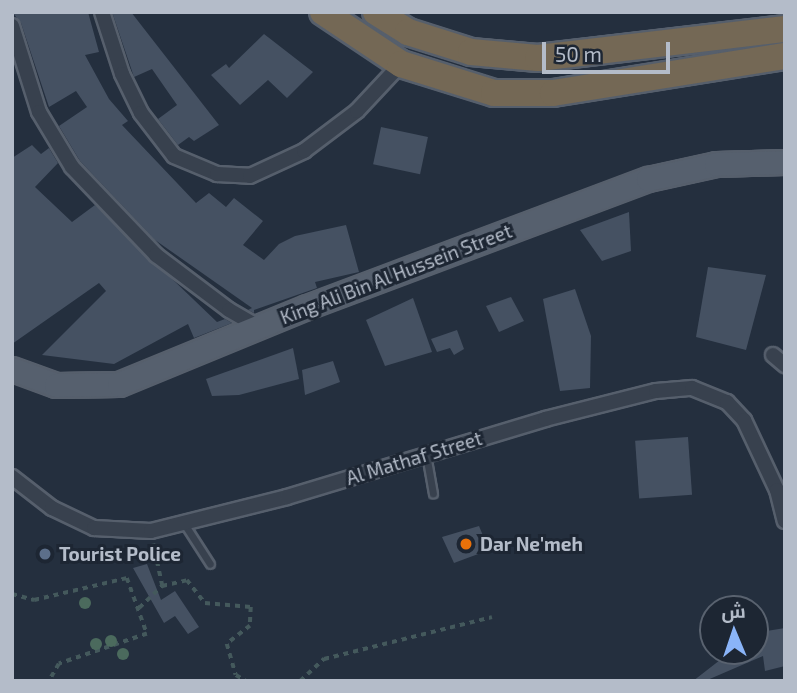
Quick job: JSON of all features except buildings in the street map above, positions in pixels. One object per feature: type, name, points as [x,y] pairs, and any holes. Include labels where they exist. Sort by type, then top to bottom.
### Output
[{"type":"highway","points":[[323,12],[401,64],[465,86],[522,93],[785,56]]},
{"type":"highway","points":[[376,12],[408,32],[471,52],[538,58],[785,29]]},
{"type":"main road","name":"King Ali Bin Al Hussein Street","points":[[12,369],[56,385],[105,387],[136,380],[259,327],[649,179],[716,164],[785,162]]},
{"type":"street","points":[[102,12],[122,74],[141,113],[174,156],[217,174],[250,176],[304,150],[357,111],[401,64]]},
{"type":"street","points":[[12,26],[38,112],[72,167],[104,206],[156,255],[229,310],[259,327]]},
{"type":"street","points":[[772,355],[785,365]]},
{"type":"street","name":"Al Mathaf Street","points":[[12,477],[52,508],[94,528],[151,531],[185,525],[631,397],[692,388],[727,402],[744,420],[781,490],[785,521]]},
{"type":"lane","points":[[426,454],[433,493]]},
{"type":"lane","points":[[185,525],[211,564]]},
{"type":"path","points":[[151,531],[162,586]]},
{"type":"path","points":[[12,594],[34,600],[127,578],[147,634],[59,664],[49,681]]},
{"type":"path","points":[[139,608],[162,586],[187,580],[205,603],[251,607],[250,626],[227,644],[236,675],[246,681]]},
{"type":"path","points":[[300,681],[324,659],[492,618]]},
{"type":"place","name":"Dar Ne'meh","points":[[466,544]]},
{"type":"place","name":"Tourist Police","points":[[45,554]]}]
